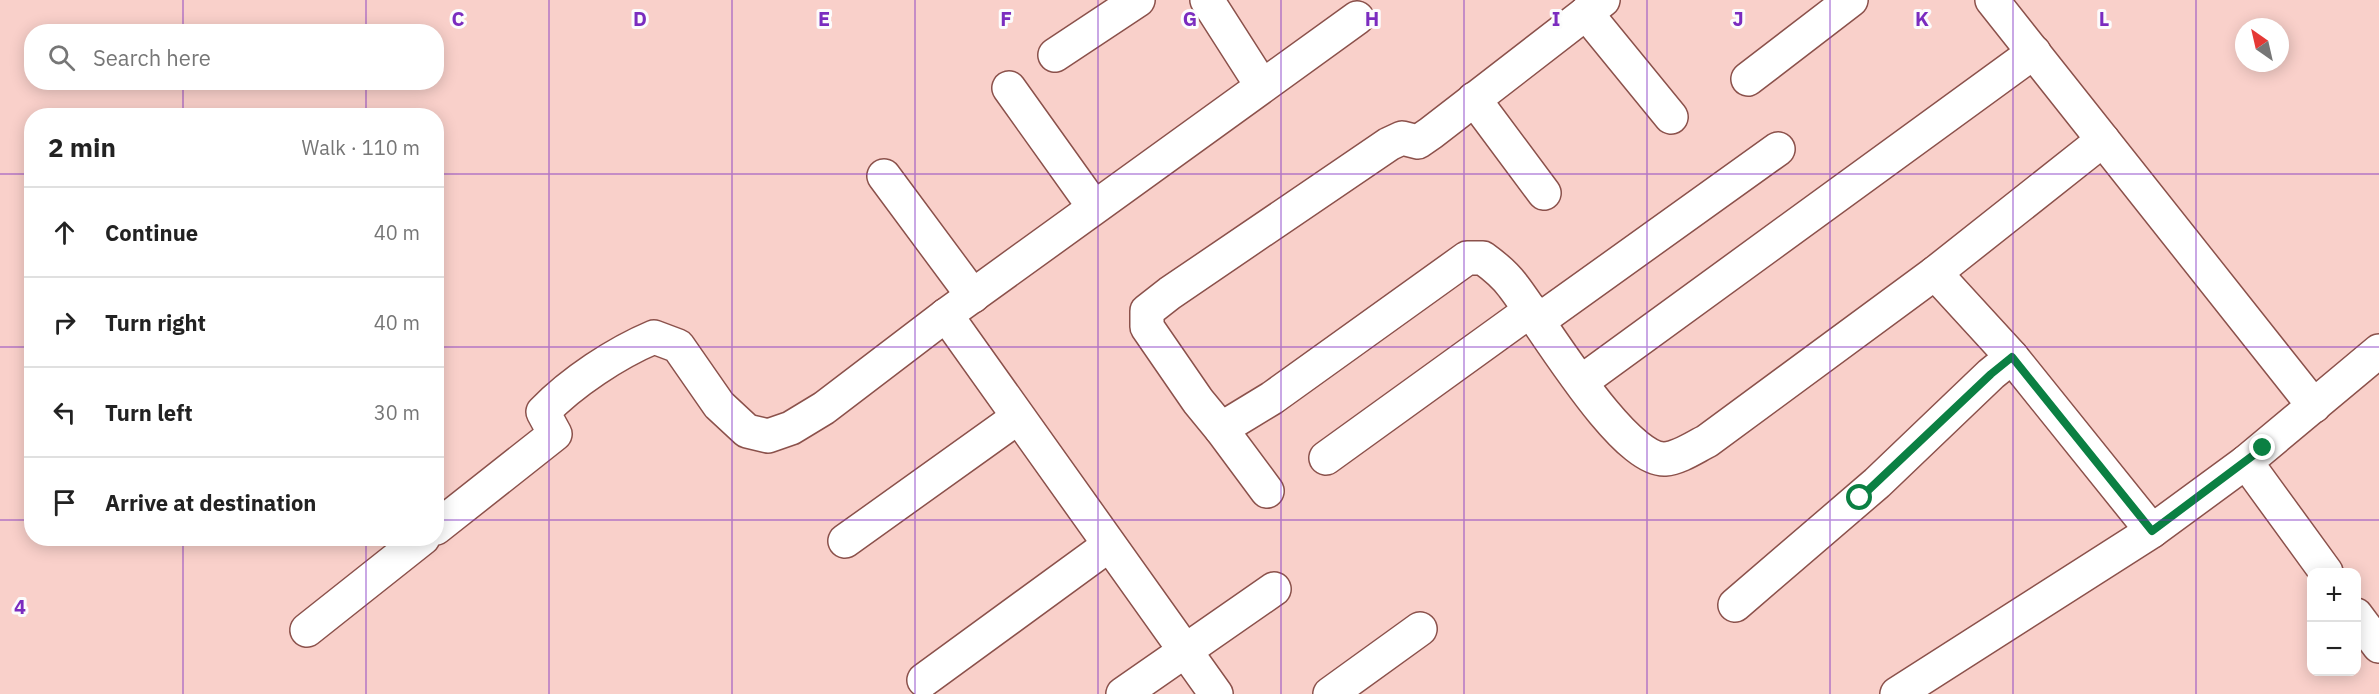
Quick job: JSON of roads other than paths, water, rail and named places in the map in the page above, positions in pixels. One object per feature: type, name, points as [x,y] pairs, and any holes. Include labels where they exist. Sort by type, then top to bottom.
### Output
[{"type":"street","points":[[1055,55],[1137,0]]},
{"type":"street","points":[[1207,0],[1262,86]]},
{"type":"street","points":[[1748,79],[1851,0]]},
{"type":"street","points":[[1992,0],[2314,406]]},
{"type":"street","points":[[1267,491],[1198,401],[1147,327],[1147,311],[1389,144],[1402,138],[1418,142],[1595,6],[1671,117]]},
{"type":"street","points":[[444,522],[555,434],[543,412],[558,397],[628,348],[654,337],[678,346],[719,405],[747,431],[768,436],[791,428],[824,408],[946,315],[1357,18]]},
{"type":"street","points":[[1581,382],[2034,52]]},
{"type":"street","points":[[1009,88],[1094,207]]},
{"type":"street","points":[[1474,99],[1544,193]]},
{"type":"street","points":[[1221,429],[1272,398],[1467,258],[1483,258],[1498,269],[1625,438],[1644,454],[1665,459],[1707,441],[1935,273],[2103,140]]},
{"type":"street","points":[[1326,458],[1778,149]]},
{"type":"street","points":[[884,176],[973,296]]},
{"type":"street","points":[[1935,273],[2012,357],[2152,531]]},
{"type":"street","points":[[946,315],[1017,418],[1216,694]]},
{"type":"street","points":[[1897,694],[2152,531],[2246,462],[2379,351]]},
{"type":"street","points":[[1735,605],[1877,483],[1974,390],[2012,357]]},
{"type":"street","points":[[845,541],[1017,418]]},
{"type":"street","points":[[2246,462],[2322,568]]},
{"type":"street","points":[[924,680],[1109,545]]},
{"type":"street","points":[[307,630],[413,546]]},
{"type":"street","points":[[1123,694],[1274,589]]},
{"type":"street","points":[[2361,622],[2379,646]]},
{"type":"street","points":[[1330,694],[1420,629]]}]
